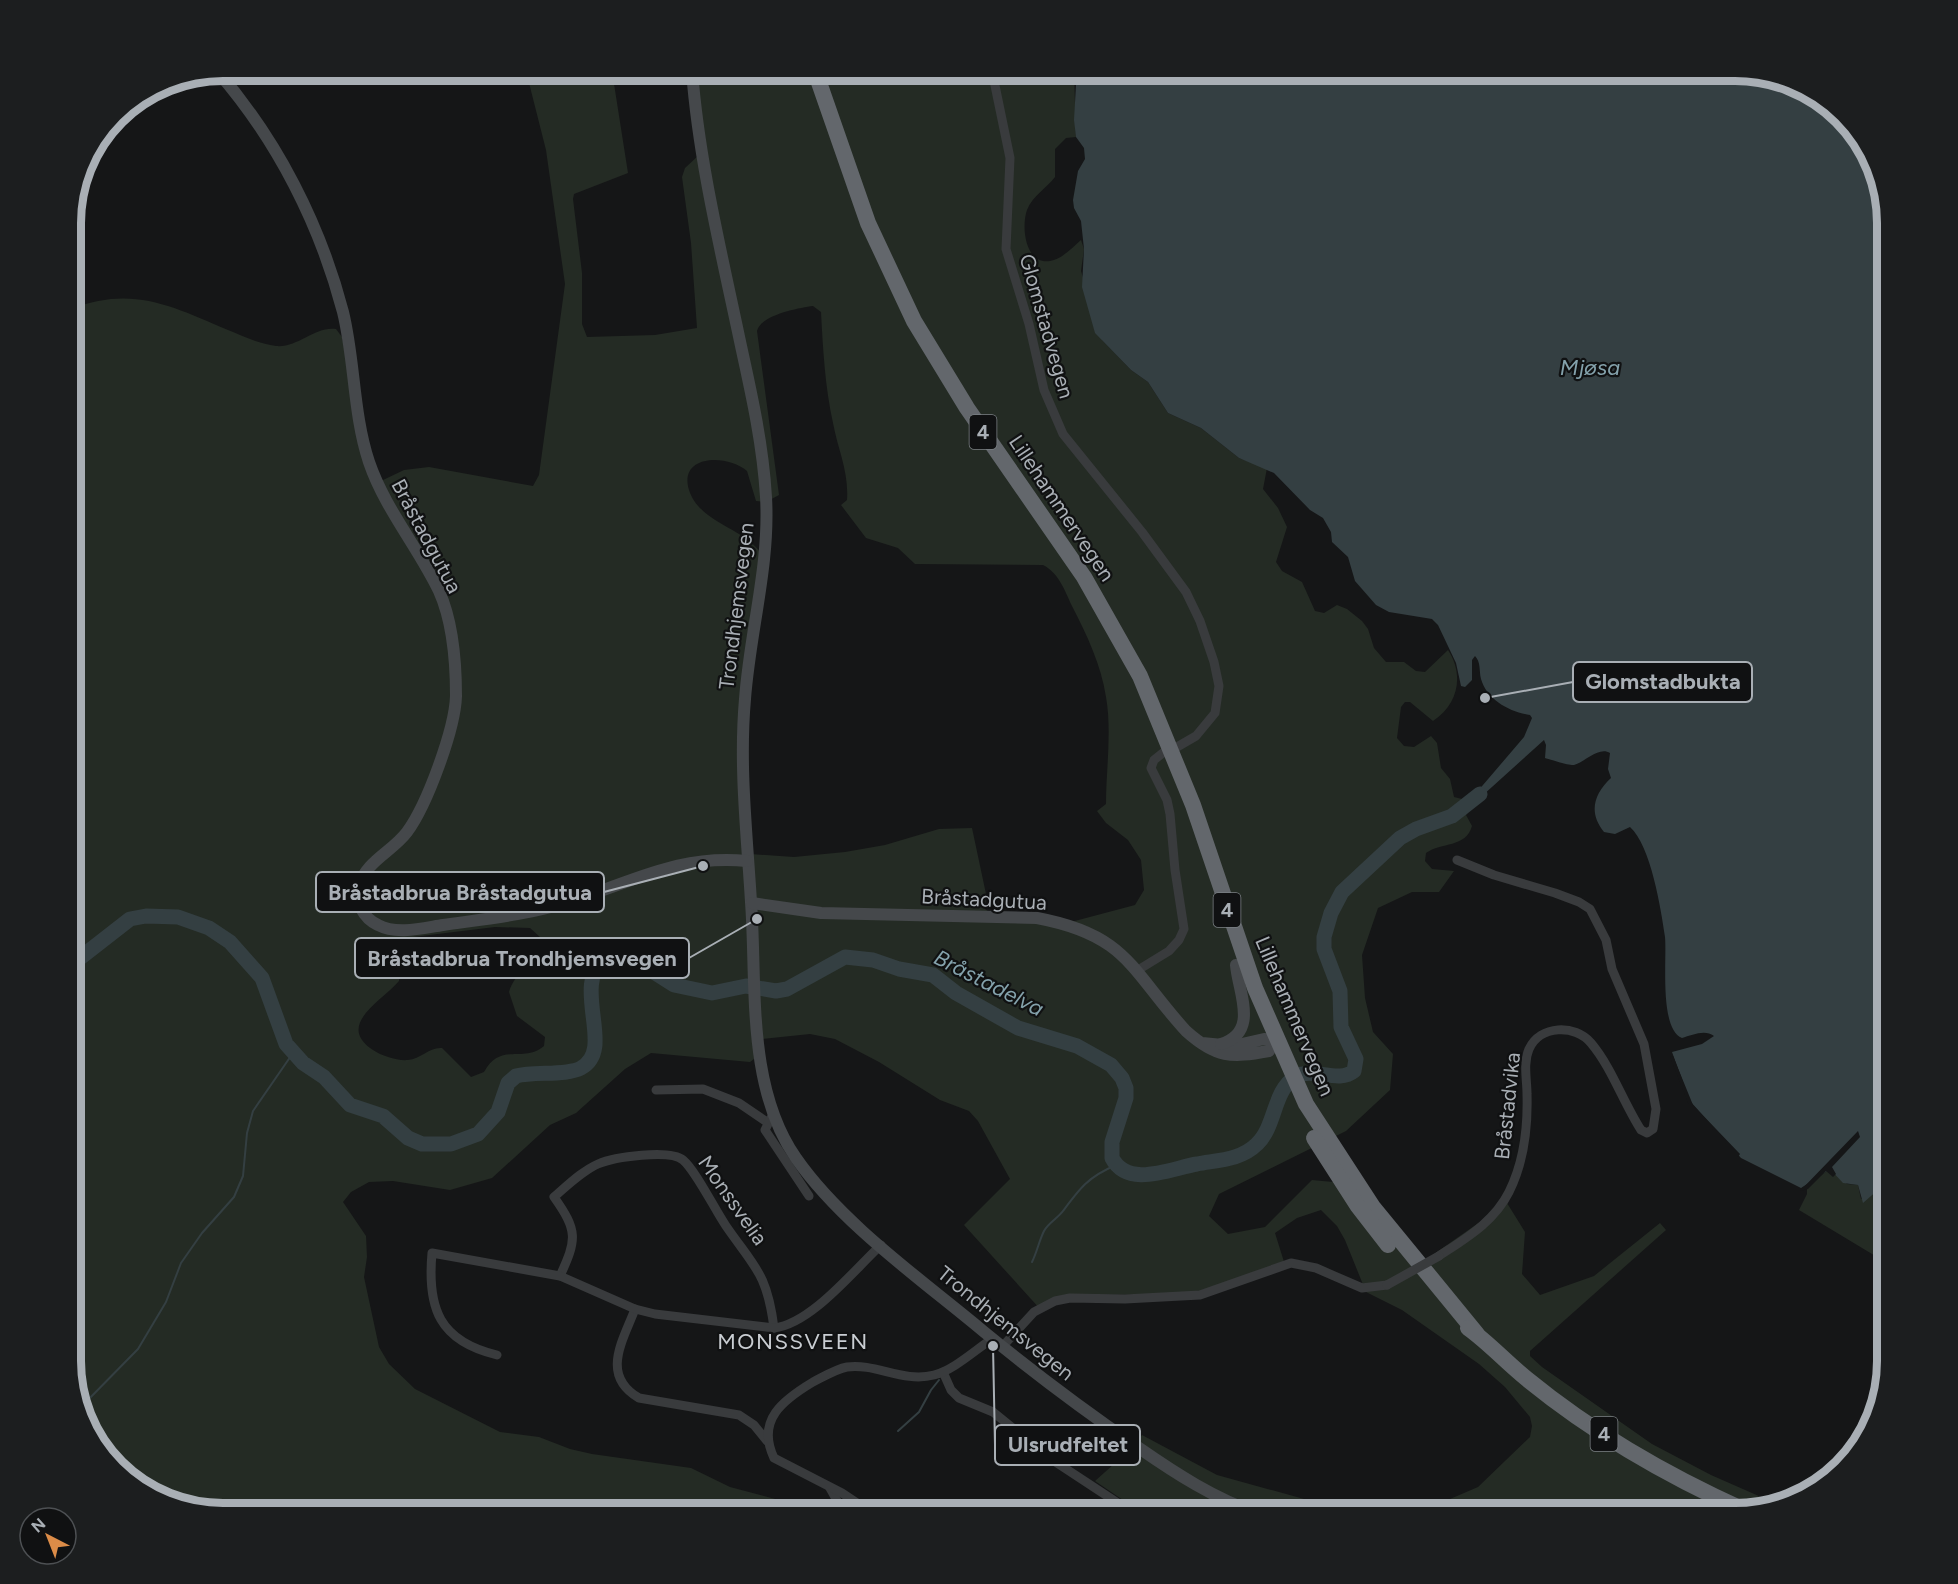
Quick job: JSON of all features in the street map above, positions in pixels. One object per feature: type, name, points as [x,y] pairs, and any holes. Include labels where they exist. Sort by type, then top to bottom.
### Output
[{"type":"highway","name":"Lillehammervegen","points":[[819,81],[861,204],[904,301],[962,400],[1104,609],[1140,676],[1193,805],[1274,1051]]},
{"type":"highway","name":"Lillehammervegen","points":[[1181,778],[1187,809],[1236,965],[1274,1051],[1313,1125],[1396,1238],[1476,1334],[1526,1378],[1606,1436],[1679,1480],[1729,1503]]},
{"type":"main road","name":"Bråstadgutua","points":[[225,81],[270,140],[316,230],[343,314],[368,460],[383,496],[440,593],[451,640],[455,671],[454,721],[414,821],[396,845],[373,862],[360,883],[359,902],[364,913],[378,925],[394,930],[420,928],[546,908],[653,870],[691,861],[725,858],[747,861]]},
{"type":"main road","name":"Trondhjemsvegen","points":[[694,81],[705,162],[761,448],[766,492],[765,557],[743,725],[747,861],[752,903],[758,1031],[771,1118],[794,1155],[819,1188],[880,1245],[992,1339],[1094,1417],[1159,1462],[1199,1486],[1234,1503]]},
{"type":"main road","name":"Bråstadgutua","points":[[752,903],[821,913],[1047,920],[1087,931],[1115,949],[1138,970],[1181,1026],[1216,1053],[1238,1057],[1274,1051]]},
{"type":"main road","points":[[1220,1044],[1228,1042],[1239,1032],[1246,1014],[1236,965]]},
{"type":"main road","points":[[1202,1043],[1274,1051]]},
{"type":"street","name":"Glomstadvegen","points":[[994,81],[1010,158],[1006,249],[1029,324],[1044,390],[1063,434],[1142,532],[1186,592],[1209,644],[1219,686],[1215,713],[1196,736],[1178,747]]},
{"type":"street","points":[[1138,970],[1169,951],[1179,940],[1184,929],[1169,807],[1152,768],[1154,760],[1164,752]]},
{"type":"street","name":"Bråstadvika","points":[[1002,1347],[1034,1312],[1055,1300],[1200,1295],[1291,1263],[1316,1268],[1362,1288],[1387,1285],[1439,1256],[1480,1228],[1502,1205],[1510,1191],[1527,1130],[1526,1063],[1529,1049],[1544,1034],[1563,1029],[1589,1040],[1606,1065],[1641,1130],[1647,1132],[1653,1129],[1656,1117],[1642,1037],[1612,969],[1606,940],[1590,909],[1580,902],[1494,875],[1457,860]]},
{"type":"street","points":[[656,1090],[703,1089],[771,1118]]},
{"type":"street","name":"Trondhjemsvegen","points":[[771,1118],[765,1130],[808,1196]]},
{"type":"street","name":"Monssvelia","points":[[560,1276],[571,1252],[573,1233],[570,1220],[554,1197],[573,1180],[599,1164],[633,1157],[670,1154],[683,1160],[715,1211],[760,1271],[767,1289],[774,1328]]},
{"type":"street","points":[[497,1355],[469,1346],[449,1332],[440,1319],[431,1297],[432,1253],[560,1276],[635,1309],[713,1323],[774,1328],[785,1327],[816,1307],[880,1245]]},
{"type":"street","points":[[635,1309],[616,1369],[619,1380],[627,1391],[639,1398],[739,1415],[754,1425],[767,1441],[774,1458],[783,1465],[828,1486],[855,1503]]},
{"type":"street","points":[[767,1441],[770,1425],[782,1403],[822,1377],[845,1367],[858,1367],[913,1378],[943,1372],[992,1339]]},
{"type":"street","points":[[943,1372],[951,1390],[960,1398],[993,1412],[1051,1459],[1117,1503]]},
{"type":"street","points":[[828,1486],[840,1503]]},
{"type":"shaded area","points":[[529,81],[614,81],[628,173],[574,194],[573,199],[582,273],[582,324],[587,337],[655,335],[697,328],[691,243],[682,177],[685,168],[699,155],[695,81],[1074,81],[1076,137],[1066,138],[1055,149],[1055,177],[1033,200],[1027,210],[1025,235],[1030,251],[1042,261],[1050,261],[1063,256],[1081,240],[1084,249],[1081,271],[1102,340],[1131,370],[1148,382],[1168,413],[1201,428],[1239,458],[1267,468],[1263,489],[1278,508],[1287,527],[1276,562],[1282,571],[1302,582],[1315,611],[1324,613],[1337,605],[1347,609],[1368,629],[1374,648],[1386,662],[1404,662],[1416,671],[1425,672],[1448,650],[1453,659],[1457,679],[1449,706],[1433,721],[1410,702],[1405,702],[1401,707],[1397,738],[1404,746],[1414,747],[1431,736],[1437,743],[1441,768],[1450,779],[1454,797],[1462,799],[1477,792],[1482,796],[1466,815],[1472,826],[1469,833],[1459,841],[1426,853],[1425,861],[1432,869],[1454,871],[1439,892],[1412,892],[1378,908],[1362,955],[1365,998],[1373,1032],[1393,1054],[1390,1090],[1346,1131],[1219,1194],[1209,1216],[1228,1234],[1265,1227],[1312,1180],[1344,1183],[1414,1268],[1507,1203],[1525,1232],[1522,1274],[1540,1295],[1594,1276],[1660,1223],[1666,1230],[1530,1351],[1530,1356],[1542,1367],[1652,1444],[1711,1475],[1766,1499],[1735,1503],[1417,1503],[1443,1502],[1478,1487],[1530,1437],[1532,1426],[1530,1417],[1505,1387],[1479,1364],[1402,1310],[1366,1292],[1345,1240],[1337,1226],[1321,1210],[1297,1218],[1275,1233],[1285,1265],[1210,1294],[1080,1295],[1041,1310],[964,1225],[1010,1179],[978,1121],[969,1111],[940,1100],[879,1062],[835,1039],[810,1034],[761,1039],[754,1059],[750,1062],[651,1053],[625,1069],[576,1113],[550,1125],[492,1178],[450,1190],[393,1181],[369,1182],[351,1192],[343,1202],[366,1236],[367,1257],[364,1277],[379,1347],[389,1364],[415,1389],[500,1432],[539,1437],[570,1449],[592,1454],[691,1468],[730,1487],[779,1500],[777,1503],[205,1502],[177,1495],[152,1484],[129,1468],[116,1455],[96,1424],[89,1407],[81,1370],[81,306],[113,299],[151,302],[170,306],[251,340],[276,346],[292,344],[321,331],[336,329],[342,337],[362,441],[381,481],[404,470],[429,467],[533,486],[539,475],[565,284],[546,150]],"holes":[[[813,306],[821,312],[828,395],[846,480],[847,500],[841,505],[866,538],[898,548],[915,564],[1043,565],[1049,568],[1064,589],[1093,650],[1104,685],[1109,723],[1106,804],[1097,811],[1106,823],[1128,840],[1141,860],[1144,890],[1135,905],[1071,922],[989,912],[985,909],[986,894],[972,828],[939,829],[885,845],[845,852],[794,857],[750,854],[747,693],[760,552],[743,537],[702,510],[694,501],[689,490],[688,478],[691,469],[698,464],[717,460],[728,462],[739,465],[747,471],[756,501],[766,502],[779,495],[757,331],[765,321],[790,311]],[[495,927],[530,928],[540,937],[539,945],[509,992],[517,1016],[545,1037],[544,1046],[528,1053],[498,1057],[484,1072],[471,1077],[442,1048],[433,1049],[413,1059],[399,1060],[373,1050],[363,1041],[359,1031],[360,1022],[373,1005],[399,981],[403,948],[413,937]]]},
{"type":"shaded area","points":[[1830,1169],[1847,1184],[1858,1185],[1861,1199],[1877,1190],[1877,1257],[1799,1210],[1807,1194],[1807,1185]]},
{"type":"shaded area","points":[[1142,1435],[1217,1475],[1304,1499],[1374,1503],[1127,1503],[1095,1481],[1133,1447]]},
{"type":"water","name":"Mjøsa","points":[[1075,81],[1744,81],[1772,86],[1806,100],[1829,116],[1848,137],[1858,152],[1869,177],[1876,205],[1877,223],[1877,1191],[1863,1203],[1858,1185],[1843,1183],[1830,1169],[1801,1188],[1741,1158],[1690,1101],[1672,1052],[1702,1044],[1714,1036],[1703,1033],[1682,1038],[1675,1032],[1670,1022],[1666,992],[1665,937],[1658,895],[1644,848],[1630,827],[1615,834],[1604,832],[1596,817],[1597,797],[1611,778],[1608,769],[1610,753],[1601,752],[1574,765],[1568,764],[1545,758],[1544,740],[1482,796],[1477,792],[1524,737],[1532,718],[1530,715],[1507,708],[1488,693],[1481,679],[1479,664],[1475,656],[1472,660],[1472,680],[1465,687],[1461,686],[1456,663],[1438,625],[1432,619],[1389,612],[1376,605],[1355,581],[1348,557],[1332,542],[1331,532],[1323,518],[1310,510],[1274,473],[1239,458],[1201,428],[1168,413],[1148,382],[1131,370],[1095,333],[1082,287],[1084,249],[1081,221],[1074,208],[1073,200],[1078,171],[1085,159],[1084,148],[1076,137],[1074,120]]},
{"type":"pier","points":[[1673,1056],[1693,1105],[1740,1154],[1738,1157],[1688,1103],[1670,1057]]},
{"type":"pier","points":[[1858,1131],[1860,1137],[1832,1167],[1836,1174],[1833,1177],[1826,1171],[1808,1189],[1800,1191]]},
{"type":"waterway","name":"Bråstadelva","points":[[81,957],[130,919],[146,916],[178,917],[209,928],[230,942],[262,978],[286,1044],[303,1063],[324,1077],[350,1105],[383,1116],[408,1138],[422,1144],[451,1144],[478,1134],[498,1112],[508,1083],[516,1076],[575,1070],[591,1059],[595,1047],[591,985],[595,970],[604,956],[627,955],[674,985],[712,993],[746,986],[776,991],[787,989],[845,957],[873,960],[899,969],[933,975],[956,993],[1018,1028],[1077,1046],[1111,1065],[1122,1078],[1126,1088],[1126,1098],[1112,1142],[1112,1158],[1119,1167],[1129,1173],[1151,1174],[1244,1153],[1263,1137],[1282,1091],[1295,1077],[1309,1073],[1340,1076],[1354,1071],[1356,1059],[1341,1027],[1340,991],[1324,949],[1324,937],[1331,913],[1342,892],[1400,838],[1416,829],[1452,816],[1480,794]]},
{"type":"waterway","points":[[87,1401],[138,1349],[166,1302],[181,1263],[202,1233],[234,1197],[243,1176],[247,1133],[253,1111],[293,1053]]},
{"type":"waterway","points":[[1032,1262],[1048,1225],[1061,1214],[1085,1184],[1116,1165]]},
{"type":"waterway","points":[[898,1431],[919,1412],[939,1380]]},
{"type":"place","name":"Glomstadbukta","points":[[1485,698]]},
{"type":"place","name":"Bråstadbrua Bråstadgutua","points":[[703,866]]},
{"type":"place","name":"Bråstadbrua Trondhjemsvegen","points":[[757,919]]},
{"type":"place","name":"Ulsrudfeltet","points":[[993,1346]]},
{"type":"district","name":"MONSSVEEN","points":[[793,1341]]}]
